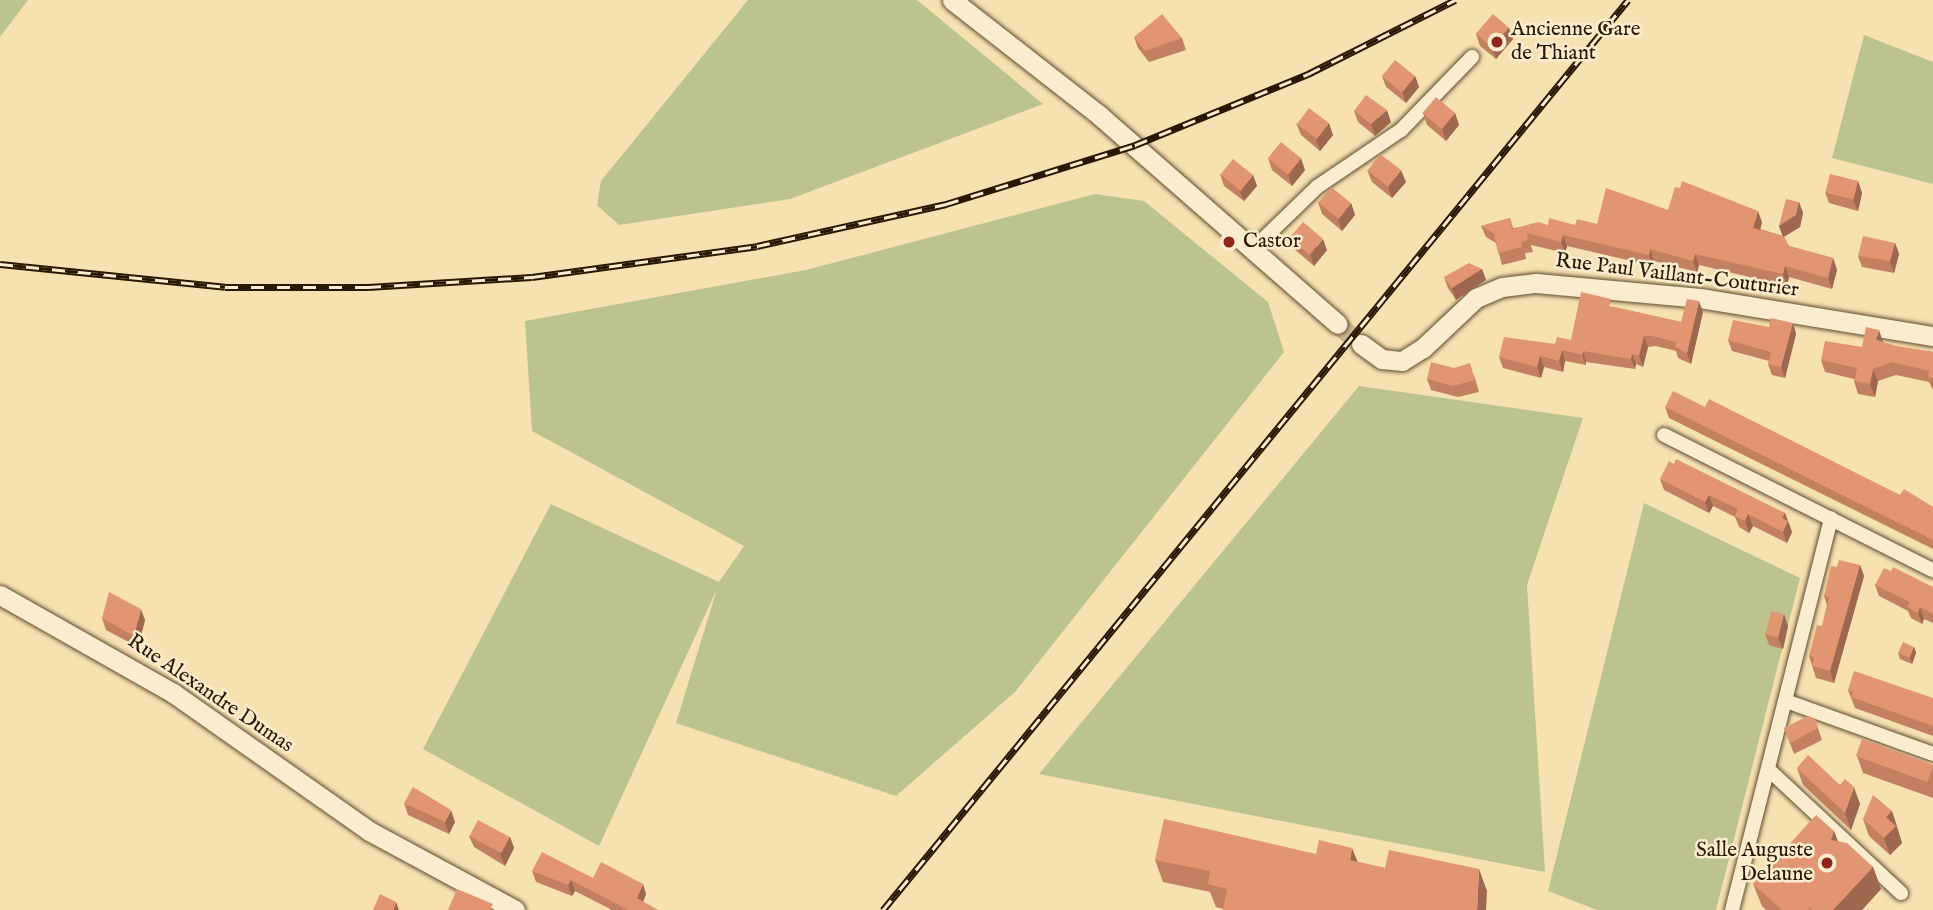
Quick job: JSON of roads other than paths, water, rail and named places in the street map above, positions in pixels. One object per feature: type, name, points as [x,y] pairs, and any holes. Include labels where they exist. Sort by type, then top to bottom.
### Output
[{"type":"street","points":[[953,0],[1068,90],[1338,324]]},
{"type":"street","points":[[1252,250],[1317,187],[1401,130],[1472,57]]},
{"type":"street","name":"Rue Paul Vaillant-Couturier","points":[[1361,344],[1382,359],[1402,361],[1423,348],[1476,298],[1502,287],[1536,283],[1700,298],[1933,336]]},
{"type":"street","points":[[1664,435],[1933,570]]},
{"type":"street","points":[[1732,910],[1831,519]]},
{"type":"street","name":"Rue Alexandre Dumas","points":[[0,595],[173,693],[387,842],[515,910]]},
{"type":"street","points":[[1786,701],[1933,754]]},
{"type":"street","points":[[1768,769],[1902,893]]},
{"type":"tunnel","points":[[1338,324],[1361,344]]},
{"type":"railway","points":[[0,264],[225,287],[368,287],[532,277],[757,246],[946,204],[1135,145],[1308,74],[1455,0]]},
{"type":"railway","points":[[883,910],[1628,0]]},
{"type":"place","name":"Ancienne Gare de Thiant","points":[[1497,42]]},
{"type":"place","name":"Castor","points":[[1229,242]]},
{"type":"place","name":"Salle Auguste Delaune","points":[[1827,863]]}]
